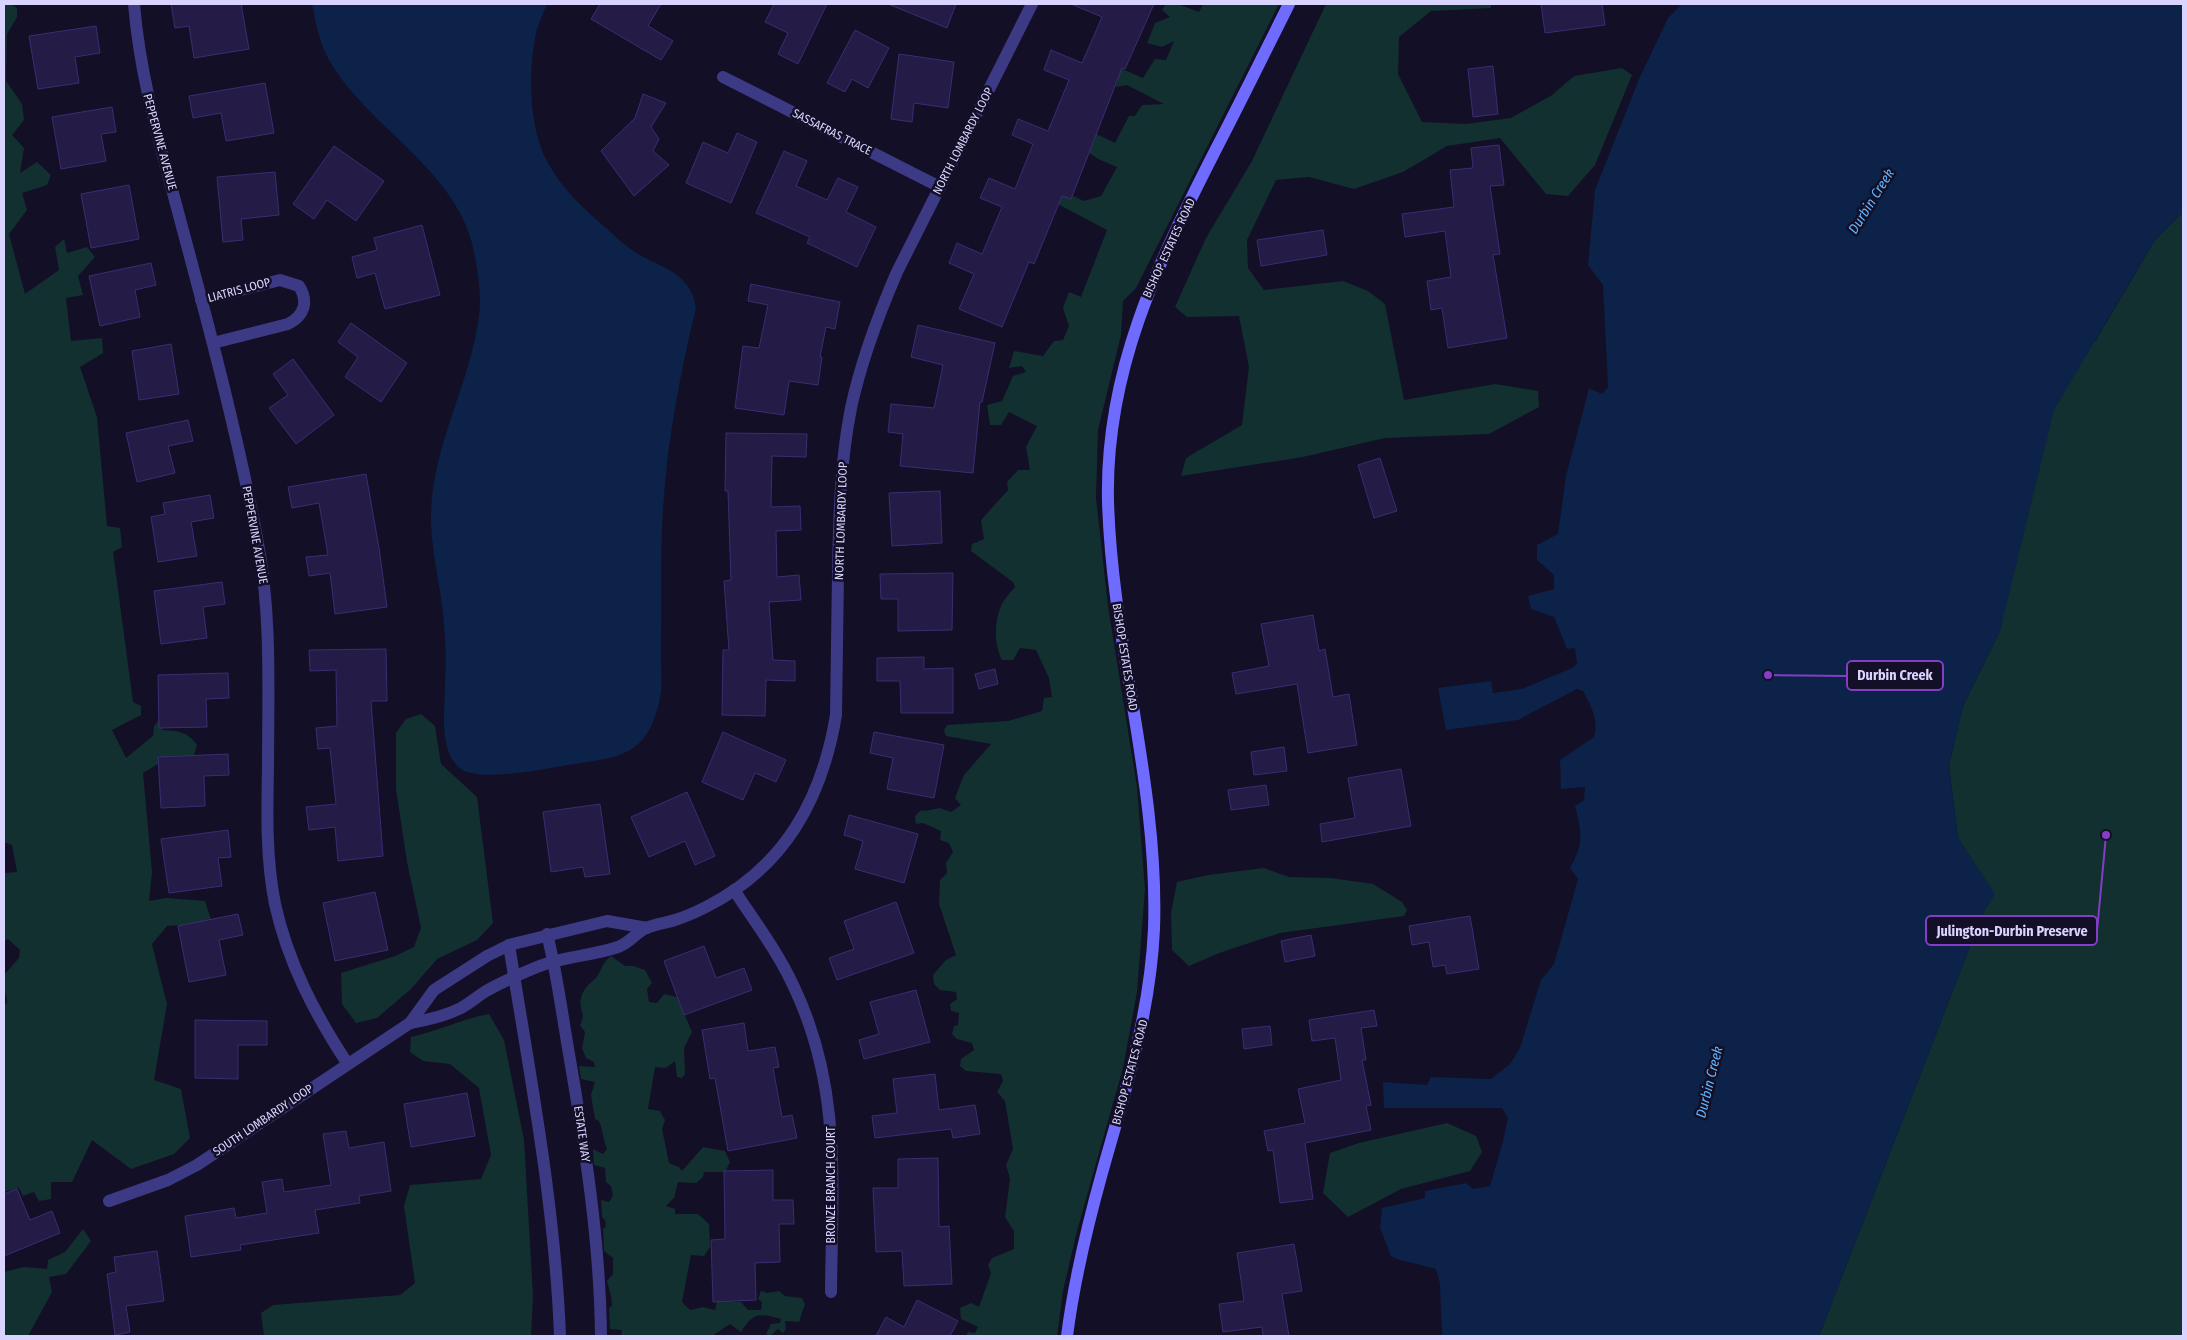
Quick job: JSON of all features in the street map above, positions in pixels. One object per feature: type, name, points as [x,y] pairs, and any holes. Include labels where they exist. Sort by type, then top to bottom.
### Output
[{"type":"street","name":"PEPPERVINE AVENUE","points":[[134,4],[136,35],[145,86],[213,343],[258,541],[266,604],[269,652],[269,857],[276,904],[288,951],[303,988],[321,1023],[347,1063]]},
{"type":"street","name":"NORTH LOMBARDY LOOP","points":[[539,966],[619,947],[647,928],[677,919],[706,907],[734,890],[761,869],[782,846],[809,806],[826,761],[836,714],[839,503],[851,408],[863,362],[878,316],[897,272],[1032,4]]},
{"type":"street","name":"BISHOP ESTATES ROAD","points":[[1066,1336],[1073,1290],[1085,1235],[1139,1044],[1151,971],[1154,928],[1154,869],[1146,791],[1137,725],[1122,645],[1112,563],[1108,498],[1112,427],[1130,341],[1147,293],[1177,226],[1289,4]]},
{"type":"street","name":"SASSAFRAS TRACE","points":[[723,78],[940,187]]},
{"type":"street","name":"LIATRIS LOOP","points":[[202,300],[280,280],[299,286],[305,295],[305,307],[298,319],[288,324],[213,343]]},
{"type":"street","name":"BRONZE BRANCH COURT","points":[[734,890],[775,951],[794,986],[810,1025],[822,1065],[829,1103],[833,1142],[831,1292]]},
{"type":"street","name":"NORTH LOMBARDY LOOP","points":[[531,938],[607,920],[647,928]]},
{"type":"street","name":"ESTATE WAY","points":[[547,934],[554,961],[592,1209],[601,1294],[601,1336]]},
{"type":"street","name":"SOUTH LOMBARDY LOOP","points":[[109,1201],[168,1180],[197,1165],[347,1063],[410,1023],[434,990],[487,956],[531,938]]},
{"type":"street","points":[[510,945],[553,1228],[560,1336]]},
{"type":"street","name":"SOUTH LOMBARDY LOOP","points":[[410,1023],[432,1019],[461,1008],[487,991],[539,966]]},
{"type":"green space","points":[[4,4],[11,4],[17,8],[17,17],[7,34],[6,81],[22,104],[24,120],[12,135],[24,148],[20,173],[37,162],[51,175],[47,185],[22,193],[27,210],[9,234],[25,294],[59,270],[55,247],[64,239],[67,253],[87,247],[95,257],[78,276],[83,295],[66,298],[71,341],[102,338],[103,353],[80,367],[97,417],[107,526],[120,528],[122,547],[113,552],[133,702],[141,706],[141,715],[112,730],[126,758],[153,736],[154,726],[159,720],[161,720],[162,730],[186,734],[197,745],[194,755],[171,756],[143,773],[152,872],[149,901],[166,898],[205,901],[212,923],[167,926],[152,944],[167,1004],[154,1080],[181,1089],[190,1138],[174,1154],[131,1169],[92,1140],[72,1182],[51,1182],[51,1199],[39,1201],[34,1192],[23,1196],[19,1188],[4,1192],[4,1004],[7,1003],[4,992],[4,975],[19,958],[20,950],[8,939],[4,941],[4,873],[17,872],[12,845],[4,842]]},
{"type":"green space","points":[[1166,4],[1178,4],[1199,12],[1203,4],[1279,4],[1136,288],[1123,301],[1121,335],[1098,430],[1096,498],[1108,606],[1137,787],[1145,889],[1137,992],[1123,1068],[1077,1231],[1063,1291],[1057,1336],[966,1336],[968,1332],[975,1333],[978,1327],[961,1319],[960,1308],[971,1303],[979,1307],[991,1273],[988,1265],[992,1258],[1014,1249],[1014,1231],[1005,1217],[1010,1179],[1006,1165],[1013,1149],[1005,1101],[997,1092],[1003,1081],[1001,1074],[966,1071],[960,1066],[961,1059],[974,1050],[972,1043],[957,1039],[952,1034],[954,1026],[958,1025],[959,1013],[951,1011],[950,1004],[957,999],[956,992],[940,990],[934,984],[933,975],[946,960],[956,955],[939,904],[940,880],[947,873],[946,863],[953,852],[949,843],[940,840],[941,831],[923,823],[916,824],[915,816],[921,810],[940,808],[951,812],[961,805],[955,798],[964,775],[991,744],[946,736],[944,730],[947,725],[1008,721],[1042,711],[1044,698],[1052,697],[1049,678],[1036,650],[1020,648],[1013,660],[1002,660],[996,641],[997,619],[1002,603],[1015,587],[1013,582],[971,551],[972,544],[984,539],[981,520],[1008,490],[1007,482],[1018,470],[1030,470],[1026,447],[1037,426],[1009,412],[1001,425],[990,425],[987,405],[1002,401],[1013,376],[1026,372],[1022,366],[1009,368],[1014,351],[1043,356],[1054,341],[1063,340],[1069,326],[1063,308],[1069,292],[1081,297],[1107,230],[1054,202],[1067,193],[1084,201],[1101,196],[1117,167],[1098,159],[1061,133],[1078,125],[1115,143],[1129,116],[1135,116],[1142,105],[1164,104],[1127,85],[1116,87],[1118,79],[1111,73],[1115,66],[1143,78],[1155,59],[1166,60],[1174,41],[1162,47],[1147,43],[1155,23],[1170,17],[1162,10]]},
{"type":"green space","points":[[1326,4],[1491,4],[1491,8],[1431,11],[1399,37],[1398,74],[1422,122],[1466,124],[1511,118],[1552,95],[1574,76],[1622,68],[1632,75],[1595,165],[1568,196],[1546,194],[1500,138],[1447,146],[1403,172],[1354,189],[1309,177],[1276,180],[1247,240],[1248,268],[1264,290],[1343,281],[1368,291],[1385,304],[1404,400],[1495,384],[1538,391],[1539,407],[1489,434],[1385,438],[1303,457],[1181,476],[1186,458],[1242,425],[1249,367],[1239,316],[1187,317],[1175,307],[1206,238],[1252,161]]},
{"type":"green space","points":[[2183,212],[2183,1336],[1819,1336],[1983,913],[1994,894],[1958,838],[1949,765],[1963,706],[2000,631],[2018,434],[2096,340],[2155,240]]},
{"type":"green space","points":[[421,714],[435,726],[441,764],[477,797],[493,923],[477,940],[437,959],[411,989],[377,1018],[356,1023],[342,1004],[341,973],[395,956],[414,947],[421,928],[407,862],[396,789],[396,733],[406,719]]},
{"type":"green space","points":[[1264,868],[1289,877],[1331,878],[1373,884],[1402,902],[1407,910],[1404,916],[1280,933],[1222,952],[1189,966],[1172,950],[1171,913],[1177,882],[1208,875]]},
{"type":"green space","points":[[611,956],[625,966],[634,966],[645,970],[652,983],[647,989],[649,1002],[657,1003],[664,994],[677,997],[692,1032],[684,1048],[685,1074],[682,1078],[677,1077],[675,1061],[666,1068],[655,1067],[648,1109],[660,1111],[665,1120],[662,1129],[669,1163],[679,1167],[682,1171],[703,1147],[725,1151],[730,1162],[725,1172],[704,1172],[703,1177],[696,1183],[678,1182],[674,1198],[666,1206],[675,1209],[675,1214],[698,1214],[709,1224],[710,1247],[704,1256],[691,1255],[682,1302],[690,1310],[703,1307],[715,1310],[717,1302],[741,1302],[748,1310],[761,1310],[762,1302],[758,1299],[761,1291],[767,1293],[779,1291],[785,1296],[802,1298],[805,1304],[799,1322],[785,1321],[786,1329],[783,1333],[778,1329],[770,1336],[766,1334],[771,1324],[780,1323],[781,1319],[762,1315],[749,1321],[741,1332],[730,1324],[712,1336],[621,1336],[622,1330],[610,1329],[609,1308],[612,1306],[612,1302],[607,1281],[613,1274],[613,1258],[604,1251],[603,1229],[606,1227],[605,1220],[602,1217],[601,1200],[609,1202],[613,1196],[611,1186],[606,1182],[605,1168],[594,1165],[593,1149],[603,1154],[607,1149],[599,1121],[595,1119],[591,1095],[595,1082],[581,1079],[579,1066],[595,1067],[594,1062],[586,1058],[582,1048],[585,1032],[580,1025],[583,1017],[581,998],[585,989],[595,979]]},
{"type":"green space","points":[[489,1014],[504,1040],[524,1140],[533,1296],[531,1336],[264,1336],[261,1313],[273,1305],[400,1295],[415,1283],[404,1206],[410,1185],[481,1179],[491,1155],[479,1088],[450,1064],[423,1061],[410,1052],[411,1037]]},
{"type":"green space","points":[[1447,1123],[1476,1136],[1482,1152],[1470,1171],[1401,1189],[1348,1217],[1323,1193],[1330,1153],[1359,1143]]},
{"type":"green space","points":[[83,1229],[91,1241],[66,1274],[49,1277],[52,1292],[28,1336],[4,1336],[4,1272],[24,1267],[47,1269],[48,1260],[65,1252]]},
{"type":"water","points":[[312,4],[547,4],[537,29],[531,79],[533,115],[541,149],[548,163],[567,190],[590,213],[629,248],[681,278],[693,296],[696,308],[675,408],[665,485],[662,543],[660,700],[653,722],[646,735],[629,751],[618,756],[496,775],[468,772],[459,768],[449,753],[444,728],[445,632],[432,536],[432,496],[436,470],[467,368],[479,316],[476,261],[472,243],[462,216],[447,192],[428,169],[345,84],[329,60],[320,40]]},
{"type":"water","name":"Durbin Creek","points":[[1682,4],[2183,4],[2183,212],[2155,240],[2054,410],[2000,631],[1963,706],[1949,765],[1958,838],[1995,894],[1983,913],[1819,1336],[1442,1336],[1440,1284],[1436,1269],[1391,1256],[1380,1228],[1382,1208],[1425,1198],[1425,1191],[1466,1183],[1473,1189],[1490,1186],[1508,1118],[1502,1108],[1384,1108],[1383,1082],[1427,1085],[1431,1077],[1491,1079],[1510,1064],[1520,1048],[1541,980],[1554,964],[1578,879],[1570,868],[1580,845],[1580,831],[1575,806],[1584,800],[1585,787],[1561,789],[1560,760],[1594,737],[1596,724],[1589,702],[1583,691],[1577,689],[1518,720],[1446,730],[1438,688],[1491,681],[1493,693],[1522,689],[1572,668],[1577,664],[1575,648],[1567,649],[1554,617],[1531,609],[1528,596],[1554,589],[1554,575],[1537,560],[1537,545],[1558,534],[1566,476],[1589,388],[1602,394],[1608,387],[1603,285],[1588,265],[1595,190],[1639,79],[1668,18]]},
{"type":"building","points":[[171,4],[241,4],[249,49],[194,58],[189,26],[175,28]]},
{"type":"building","points":[[600,4],[661,4],[648,26],[673,41],[661,60],[591,19]]},
{"type":"building","points":[[774,4],[827,4],[798,64],[778,54],[788,33],[765,22]]},
{"type":"building","points":[[888,4],[956,4],[947,28]]},
{"type":"building","points":[[1071,4],[1154,4],[1125,69],[1122,68],[1071,199],[1062,196],[1034,264],[1029,262],[1002,327],[959,309],[974,274],[949,263],[957,243],[982,254],[1002,207],[980,198],[989,178],[1015,189],[1033,144],[1012,135],[1018,119],[1048,131],[1069,80],[1044,70],[1051,50],[1082,63],[1102,17]]},
{"type":"building","points":[[1541,4],[1602,4],[1605,25],[1545,33]]},
{"type":"building","points":[[96,26],[100,53],[75,57],[79,83],[38,89],[29,36]]},
{"type":"building","points":[[855,30],[889,48],[868,88],[852,79],[845,92],[827,83]]},
{"type":"building","points":[[899,54],[954,62],[948,108],[914,103],[912,122],[891,119]]},
{"type":"building","points":[[1493,66],[1498,114],[1473,117],[1468,69]]},
{"type":"building","points":[[265,83],[274,133],[226,141],[221,113],[193,118],[189,96]]},
{"type":"building","points":[[643,94],[666,103],[651,127],[659,139],[653,151],[669,165],[634,196],[601,151],[635,118]]},
{"type":"building","points":[[112,107],[116,132],[101,134],[106,161],[61,169],[52,117]]},
{"type":"building","points":[[737,133],[757,142],[731,203],[686,183],[703,142],[728,153]]},
{"type":"building","points":[[1499,145],[1504,185],[1490,186],[1500,254],[1493,255],[1507,338],[1448,348],[1442,308],[1431,310],[1427,281],[1451,277],[1445,231],[1405,237],[1402,214],[1454,207],[1450,170],[1473,168],[1471,148]]},
{"type":"building","points":[[334,146],[384,181],[356,221],[327,200],[314,219],[293,204]]},
{"type":"building","points":[[784,151],[807,161],[796,186],[827,200],[838,178],[858,187],[846,212],[876,227],[857,267],[807,243],[810,237],[756,213]]},
{"type":"building","points":[[275,172],[279,215],[241,219],[243,240],[223,242],[217,177]]},
{"type":"building","points":[[129,185],[139,239],[91,248],[81,194]]},
{"type":"building","points":[[422,225],[440,295],[385,309],[375,273],[357,278],[352,257],[377,250],[374,238]]},
{"type":"building","points":[[1323,230],[1327,255],[1261,266],[1257,240]]},
{"type":"building","points":[[151,263],[156,285],[135,290],[140,317],[100,326],[89,276]]},
{"type":"building","points":[[751,284],[840,302],[835,329],[826,327],[820,357],[822,357],[818,385],[789,381],[784,415],[735,408],[743,346],[759,348],[768,305],[748,301]]},
{"type":"building","points":[[351,323],[407,363],[381,402],[345,377],[358,357],[338,342]]},
{"type":"building","points":[[918,325],[995,343],[982,402],[980,402],[973,473],[900,466],[903,434],[888,432],[891,404],[934,408],[943,365],[911,357]]},
{"type":"building","points":[[171,344],[179,394],[139,400],[132,351]]},
{"type":"building","points":[[293,359],[334,415],[296,444],[269,408],[288,395],[273,374]]},
{"type":"building","points":[[188,420],[193,441],[168,446],[175,473],[137,482],[126,433]]},
{"type":"building","points":[[726,433],[807,434],[806,457],[772,456],[771,507],[800,506],[801,530],[776,531],[777,577],[799,575],[801,600],[769,602],[773,660],[795,661],[795,681],[766,680],[765,716],[722,715],[723,650],[729,650],[724,581],[731,580],[728,491],[725,491]]},
{"type":"building","points":[[1380,458],[1397,511],[1374,518],[1358,465]]},
{"type":"building","points":[[366,474],[387,607],[335,614],[330,573],[309,576],[306,557],[328,555],[319,503],[292,508],[288,487]]},
{"type":"building","points":[[940,491],[942,543],[892,546],[889,493]]},
{"type":"building","points":[[210,495],[214,518],[191,522],[197,556],[158,562],[151,517],[165,514],[163,503]]},
{"type":"building","points":[[953,573],[952,630],[898,631],[898,599],[881,599],[880,574]]},
{"type":"building","points":[[222,582],[225,604],[203,607],[207,638],[161,644],[154,591]]},
{"type":"building","points":[[1313,615],[1319,651],[1325,649],[1333,697],[1349,694],[1357,745],[1308,753],[1297,684],[1236,694],[1232,673],[1269,666],[1261,624]]},
{"type":"building","points":[[386,649],[387,701],[371,701],[383,856],[338,861],[335,827],[309,830],[306,807],[336,804],[330,748],[318,749],[316,728],[337,726],[336,670],[310,671],[309,650]]},
{"type":"building","points":[[924,657],[924,669],[953,668],[953,713],[901,713],[900,681],[877,681],[877,658]]},
{"type":"building","points":[[995,669],[998,684],[979,689],[975,674]]},
{"type":"building","points":[[228,673],[229,698],[206,699],[207,727],[159,728],[158,675]]},
{"type":"building","points":[[723,732],[786,760],[776,782],[755,773],[743,800],[702,782]]},
{"type":"building","points":[[874,732],[944,745],[934,798],[887,789],[893,758],[870,753]]},
{"type":"building","points":[[1284,747],[1287,771],[1254,775],[1251,752]]},
{"type":"building","points":[[228,754],[229,775],[204,776],[205,806],[161,808],[158,757]]},
{"type":"building","points":[[1401,769],[1411,826],[1322,842],[1320,824],[1355,818],[1348,778]]},
{"type":"building","points":[[1266,785],[1269,805],[1231,810],[1228,790]]},
{"type":"building","points":[[687,792],[715,856],[695,865],[685,841],[649,857],[631,817]]},
{"type":"building","points":[[600,804],[610,874],[585,877],[583,867],[551,872],[543,812]]},
{"type":"building","points":[[849,815],[918,834],[904,883],[855,869],[863,841],[844,835]]},
{"type":"building","points":[[228,830],[231,857],[218,858],[222,886],[169,893],[161,839]]},
{"type":"building","points":[[375,892],[388,950],[335,961],[323,903]]},
{"type":"building","points":[[896,902],[914,953],[837,980],[829,958],[854,949],[844,921]]},
{"type":"building","points":[[238,914],[243,935],[219,940],[226,975],[189,982],[178,926]]},
{"type":"building","points":[[1470,916],[1479,969],[1447,974],[1445,965],[1433,967],[1429,942],[1412,945],[1409,926]]},
{"type":"building","points":[[1311,935],[1315,956],[1285,962],[1281,941]]},
{"type":"building","points":[[704,946],[716,978],[744,968],[752,990],[684,1015],[664,961]]},
{"type":"building","points":[[916,990],[930,1042],[864,1059],[859,1040],[879,1034],[870,1002]]},
{"type":"building","points":[[1374,1010],[1377,1026],[1361,1028],[1366,1060],[1362,1060],[1371,1105],[1366,1106],[1371,1130],[1305,1143],[1313,1199],[1280,1203],[1273,1150],[1268,1151],[1264,1131],[1305,1123],[1298,1089],[1341,1080],[1335,1038],[1312,1041],[1309,1020]]},
{"type":"building","points":[[195,1020],[267,1021],[267,1045],[238,1045],[238,1079],[195,1078]]},
{"type":"building","points":[[744,1023],[748,1051],[775,1047],[779,1067],[773,1068],[782,1117],[792,1115],[797,1138],[728,1151],[715,1078],[710,1079],[702,1030]]},
{"type":"building","points":[[1270,1026],[1272,1045],[1244,1049],[1242,1029]]},
{"type":"building","points":[[935,1074],[939,1110],[975,1105],[980,1134],[953,1138],[951,1129],[875,1138],[872,1116],[897,1113],[893,1079]]},
{"type":"building","points":[[467,1093],[475,1136],[411,1147],[404,1104]]},
{"type":"building","points":[[346,1131],[349,1148],[384,1142],[391,1191],[359,1196],[360,1203],[315,1210],[319,1233],[240,1245],[241,1250],[191,1257],[185,1216],[234,1208],[236,1218],[267,1213],[262,1182],[282,1179],[284,1192],[331,1185],[323,1134]]},
{"type":"building","points":[[938,1158],[939,1227],[949,1226],[952,1284],[904,1286],[902,1251],[876,1252],[873,1188],[898,1188],[898,1159]]},
{"type":"building","points":[[773,1170],[773,1200],[793,1200],[794,1224],[779,1224],[780,1262],[755,1263],[756,1300],[713,1302],[711,1240],[725,1239],[724,1171]]},
{"type":"building","points":[[17,1189],[30,1220],[52,1211],[60,1233],[4,1256],[4,1194]]},
{"type":"building","points":[[1294,1244],[1302,1291],[1282,1294],[1289,1336],[1263,1336],[1262,1327],[1223,1332],[1219,1304],[1244,1301],[1237,1253]]},
{"type":"building","points":[[157,1251],[164,1301],[126,1306],[130,1332],[115,1335],[107,1274],[116,1272],[114,1257]]},
{"type":"building","points":[[917,1300],[958,1321],[950,1336],[876,1336],[886,1317],[904,1327]]},
{"type":"place","name":"Durbin Creek","points":[[1768,675]]},
{"type":"place","name":"Julington-Durbin Preserve","points":[[2106,835]]}]
